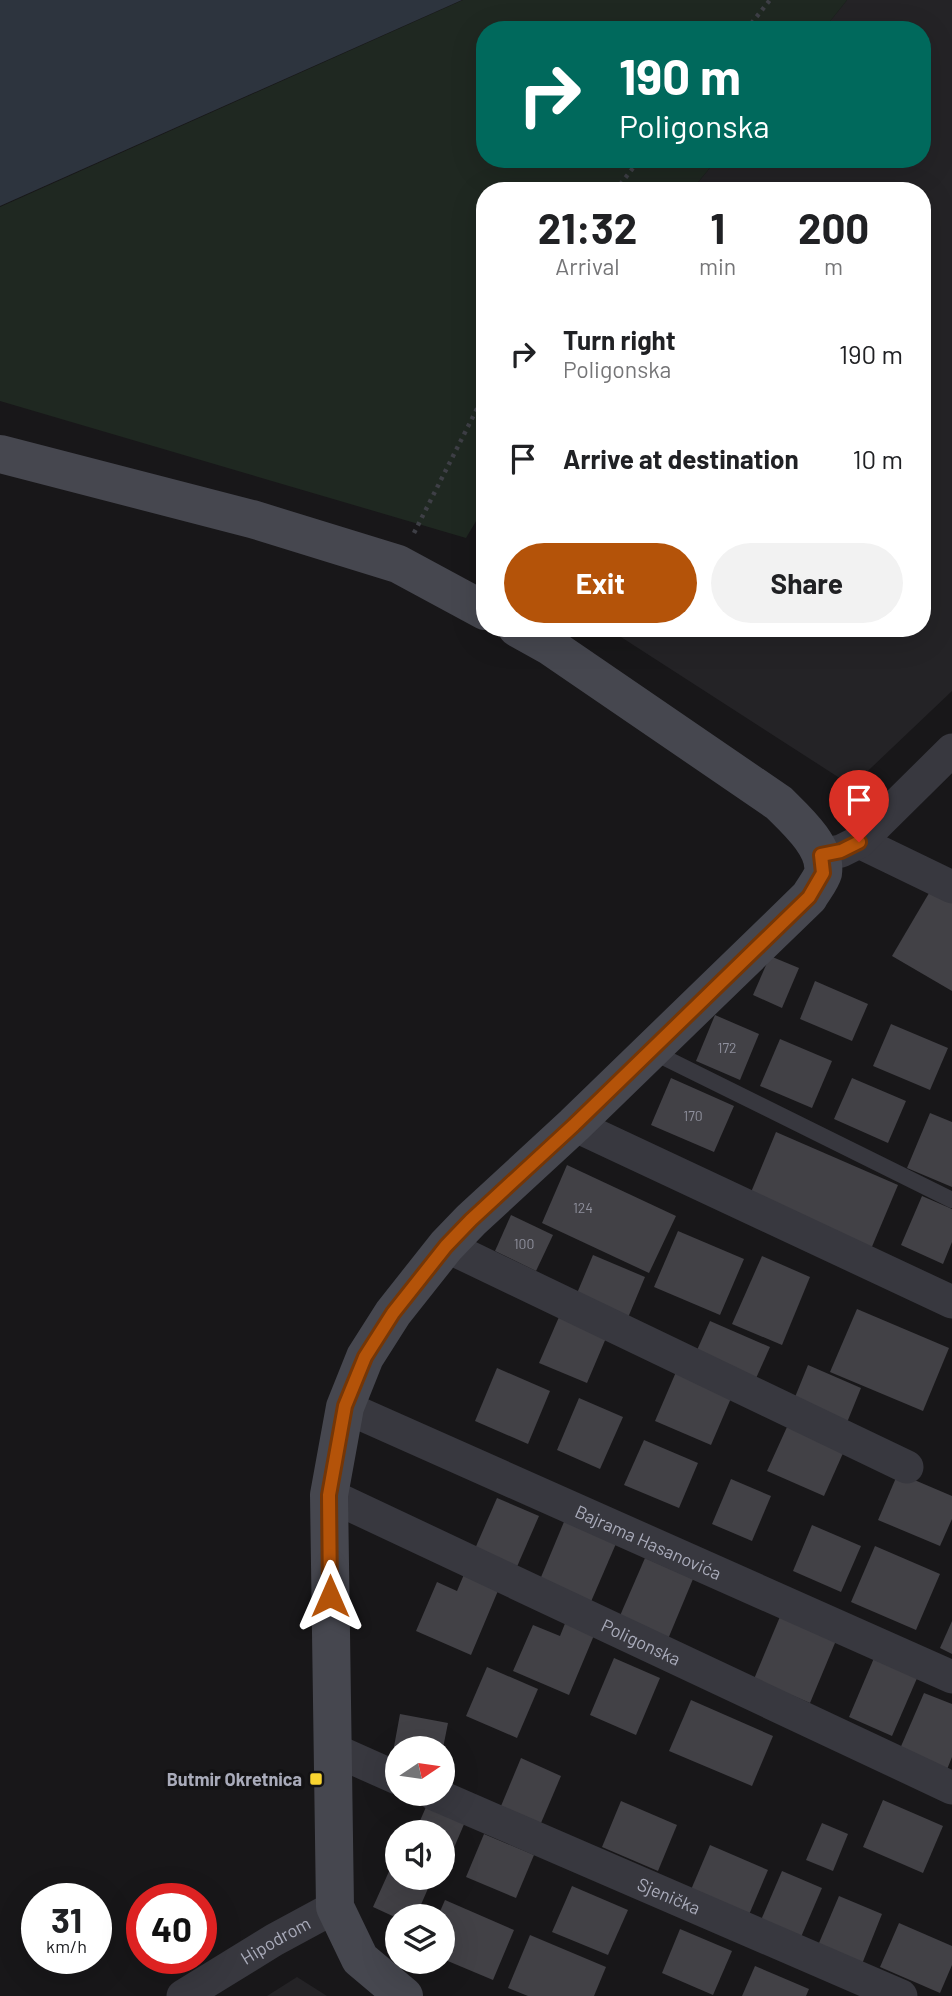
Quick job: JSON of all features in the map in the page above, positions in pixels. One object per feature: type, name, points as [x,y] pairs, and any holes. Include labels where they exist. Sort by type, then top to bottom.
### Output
[{"type":"street","points":[[0,454],[252,519],[398,564],[476,606]]},
{"type":"street","points":[[404,1996],[360,1959],[335,1907],[329,1495],[345,1406],[365,1357],[393,1313],[446,1246],[809,897],[823,873],[821,855],[804,827],[779,803],[533,637]]},
{"type":"street","points":[[821,855],[841,851],[859,842],[952,750]]},
{"type":"street","points":[[859,842],[952,887]]},
{"type":"street","points":[[574,1125],[952,1302]]},
{"type":"street","points":[[446,1246],[908,1467]]},
{"type":"street","name":"Bajrama Hasanovića","points":[[345,1406],[952,1677]]},
{"type":"street","name":"Poligonska","points":[[329,1495],[952,1788]]},
{"type":"street","points":[[332,1749],[385,1773]]},
{"type":"street","name":"Sjenička","points":[[455,1803],[901,1996]]},
{"type":"street","name":"Hipodrom","points":[[183,1996],[274,1940],[335,1907]]},
{"type":"lane","points":[[651,1051],[952,1200]]},
{"type":"path","points":[[753,21],[770,0]]},
{"type":"path","points":[[622,182],[633,168]]},
{"type":"path","points":[[398,564],[476,411]]},
{"type":"shaded area","points":[[0,0],[462,0],[0,206]]},
{"type":"shaded area","points":[[463,0],[847,0],[830,21],[476,21],[476,168],[710,168],[698,182],[476,182],[476,521],[466,538],[0,401],[0,207]]},
{"type":"shaded area","points":[[847,0],[952,0],[952,691],[852,786],[621,637],[931,637],[931,182],[698,182],[710,168],[931,168],[931,21],[830,21]]},
{"type":"shaded area","points":[[297,1977],[327,1996],[267,1996]]},
{"type":"building","points":[[932,888],[952,900],[952,991],[892,956]]},
{"type":"building","points":[[770,956],[799,968],[782,1008],[753,995]]},
{"type":"building","points":[[815,981],[868,1004],[852,1041],[800,1019]]},
{"type":"building","points":[[715,1015],[759,1034],[740,1080],[696,1061]]},
{"type":"building","points":[[891,1024],[948,1048],[930,1090],[873,1066]]},
{"type":"building","points":[[780,1039],[832,1061],[812,1108],[760,1086]]},
{"type":"building","points":[[671,1078],[734,1106],[714,1152],[651,1125]]},
{"type":"building","points":[[852,1078],[906,1101],[888,1143],[834,1119]]},
{"type":"building","points":[[930,1113],[952,1122],[952,1187],[907,1168]]},
{"type":"building","points":[[776,1132],[898,1185],[871,1249],[749,1197]]},
{"type":"building","points":[[567,1165],[676,1216],[649,1273],[542,1223]]},
{"type":"building","points":[[922,1196],[952,1209],[952,1242],[943,1264],[901,1245]]},
{"type":"building","points":[[511,1215],[553,1235],[536,1271],[495,1251]]},
{"type":"building","points":[[678,1231],[744,1259],[720,1315],[654,1287]]},
{"type":"building","points":[[593,1255],[645,1277],[627,1320],[575,1298]]},
{"type":"building","points":[[762,1256],[810,1277],[782,1345],[732,1324]]},
{"type":"building","points":[[857,1309],[949,1348],[923,1411],[830,1372]]},
{"type":"building","points":[[559,1317],[606,1338],[587,1383],[539,1363]]},
{"type":"building","points":[[710,1321],[770,1347],[753,1385],[693,1359]]},
{"type":"building","points":[[808,1365],[861,1388],[846,1425],[793,1402]]},
{"type":"building","points":[[497,1368],[550,1391],[528,1444],[475,1421]]},
{"type":"building","points":[[676,1372],[732,1396],[711,1445],[655,1421]]},
{"type":"building","points":[[579,1398],[623,1417],[600,1469],[557,1450]]},
{"type":"building","points":[[787,1427],[844,1451],[824,1496],[767,1471]]},
{"type":"building","points":[[644,1440],[698,1463],[679,1508],[624,1485]]},
{"type":"building","points":[[898,1473],[952,1496],[952,1519],[940,1546],[878,1520]]},
{"type":"building","points":[[731,1479],[771,1496],[752,1541],[712,1524]]},
{"type":"building","points":[[497,1498],[539,1516],[516,1569],[474,1551]]},
{"type":"building","points":[[566,1517],[618,1539],[590,1604],[539,1582]]},
{"type":"building","points":[[812,1525],[861,1546],[841,1592],[793,1571]]},
{"type":"building","points":[[875,1546],[940,1574],[916,1630],[851,1602]]},
{"type":"building","points":[[645,1558],[693,1579],[668,1639],[619,1618]]},
{"type":"building","points":[[465,1572],[500,1586],[471,1655],[416,1631],[437,1582],[457,1591]]},
{"type":"building","points":[[784,1607],[840,1631],[810,1703],[754,1679]]},
{"type":"building","points":[[566,1621],[595,1633],[569,1695],[513,1671],[533,1625],[560,1636]]},
{"type":"building","points":[[952,1621],[952,1654],[940,1648]]},
{"type":"building","points":[[877,1651],[921,1669],[892,1736],[849,1717]]},
{"type":"building","points":[[614,1658],[660,1678],[636,1735],[590,1715]]},
{"type":"building","points":[[487,1667],[538,1689],[517,1738],[466,1716]]},
{"type":"building","points":[[924,1693],[952,1704],[952,1757],[946,1772],[899,1751]]},
{"type":"building","points":[[691,1700],[773,1736],[752,1786],[669,1751]]},
{"type":"building","points":[[400,1714],[448,1723],[445,1736],[396,1736]]},
{"type":"building","points":[[521,1758],[561,1776],[541,1823],[501,1806]]},
{"type":"building","points":[[883,1800],[943,1826],[923,1873],[863,1847]]},
{"type":"building","points":[[621,1801],[677,1825],[658,1871],[602,1847]]},
{"type":"building","points":[[426,1806],[448,1806],[468,1815],[455,1845],[455,1820],[420,1820]]},
{"type":"building","points":[[822,1823],[848,1834],[833,1871],[806,1860]]},
{"type":"building","points":[[484,1834],[534,1855],[516,1898],[466,1877]]},
{"type":"building","points":[[710,1845],[768,1870],[748,1917],[690,1892]]},
{"type":"building","points":[[782,1871],[822,1888],[798,1944],[758,1927]]},
{"type":"building","points":[[385,1880],[385,1890],[427,1890],[421,1904],[385,1904],[385,1912],[373,1907]]},
{"type":"building","points":[[572,1886],[628,1910],[608,1955],[552,1932]]},
{"type":"building","points":[[839,1896],[882,1914],[860,1969],[816,1950]]},
{"type":"building","points":[[455,1904],[514,1930],[493,1980],[455,1964]]},
{"type":"building","points":[[899,1923],[952,1946],[952,1965],[940,1993],[880,1967]]},
{"type":"building","points":[[680,1929],[732,1951],[713,1995],[662,1973]]},
{"type":"building","points":[[530,1935],[606,1967],[594,1996],[528,1996],[508,1988]]},
{"type":"building","points":[[755,1966],[809,1989],[806,1996],[742,1996]]},
{"type":"place","name":"Butmir Okretnica","points":[[316,1779]]},
{"type":"route","points":[[330,1596],[329,1495],[345,1406],[365,1357],[393,1313],[446,1246],[471,1220],[574,1125],[809,897],[823,873],[821,855],[841,851],[859,842]]}]
